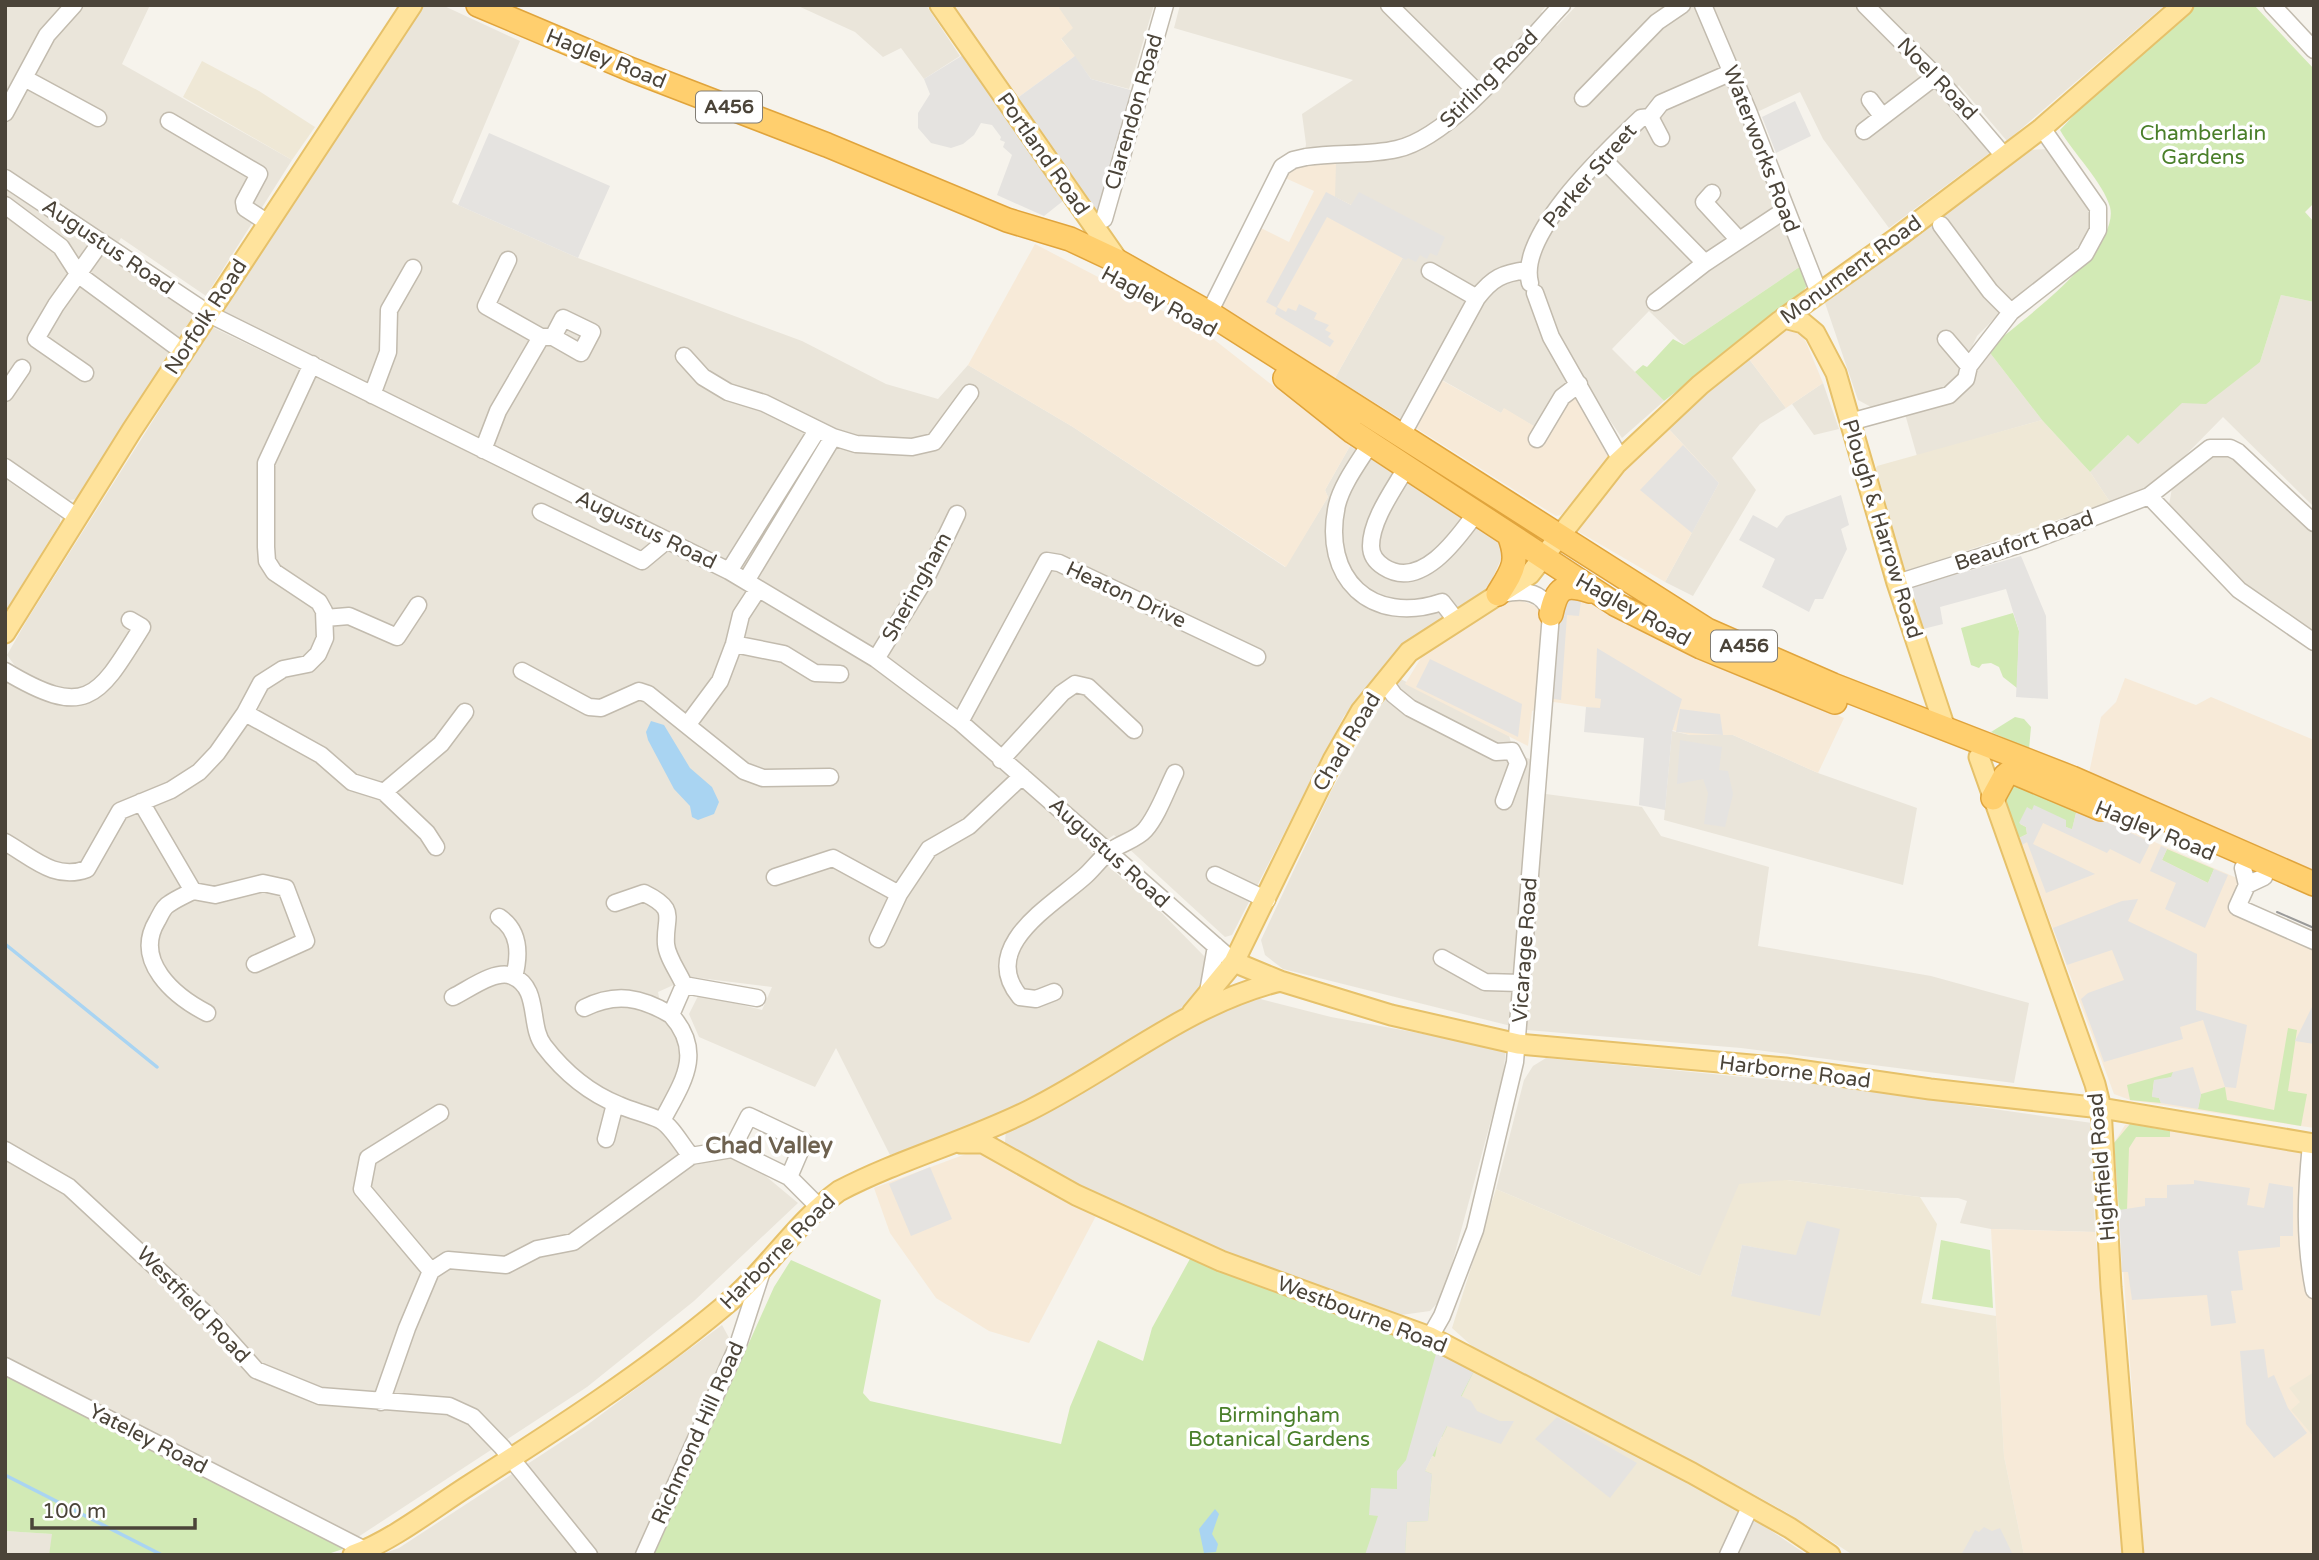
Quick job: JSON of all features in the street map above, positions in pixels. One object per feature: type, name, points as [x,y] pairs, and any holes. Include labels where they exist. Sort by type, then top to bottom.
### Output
[{"type":"highway","name":"Hagley Road","points":[[478,5],[632,70],[827,145],[1007,220],[1070,239],[1119,262],[1209,313],[1557,536],[1704,639]]},
{"type":"highway","name":"Hagley Road","points":[[1007,220],[1152,296],[1261,362],[1370,444],[1628,611],[1946,736],[2072,778],[2314,884]]},
{"type":"highway","points":[[1403,439],[1411,459],[1406,468]]},
{"type":"highway","points":[[1498,594],[1513,570],[1516,552],[1509,535]]},
{"type":"highway","points":[[1557,536],[1578,563],[1616,589],[1628,611]]},
{"type":"highway","points":[[1551,614],[1557,593],[1563,589],[1573,586],[1600,594]]},
{"type":"highway","name":"Hagley Road","points":[[1946,736],[1979,757],[2251,876],[2314,898]]},
{"type":"highway","points":[[1993,798],[2005,776],[2011,771]]},
{"type":"main road","name":"Norfolk Road","points":[[5,633],[77,517],[412,5]]},
{"type":"main road","name":"Portland Road","points":[[940,5],[1119,262],[1152,296]]},
{"type":"main road","name":"Monument Road","points":[[1544,559],[1557,536],[1623,458],[1700,385],[1784,318],[2042,128],[2183,5]]},
{"type":"main road","points":[[1815,333],[1814,309],[1819,293]]},
{"type":"main road","points":[[1784,318],[1803,323],[1815,333]]},
{"type":"main road","name":"Plough & Harrow Road","points":[[1815,333],[1836,373],[1897,583],[1946,736]]},
{"type":"main road","name":"Chad Road","points":[[1229,953],[1266,900],[1333,760],[1361,711],[1384,681],[1409,652],[1530,574],[1544,559]]},
{"type":"main road","name":"Highfield Road","points":[[1979,757],[2095,1084],[2101,1108],[2111,1287],[2133,1555]]},
{"type":"main road","name":"Harborne Road","points":[[1192,1013],[1207,997],[1229,953],[1280,982],[1391,1015],[1518,1044],[1785,1068],[1930,1090],[2101,1108],[2312,1144]]},
{"type":"main road","name":"Harborne Road","points":[[359,1552],[510,1460],[608,1394],[724,1307],[762,1271],[818,1206],[865,1178],[957,1143],[984,1137],[1192,1013],[1241,991],[1280,982]]},
{"type":"main road","name":"Westbourne Road","points":[[984,1137],[1076,1195],[1221,1262],[1430,1337],[1751,1505],[1830,1555]]},
{"type":"street","points":[[5,113],[26,79],[47,35],[74,5]]},
{"type":"street","name":"Clarendon Road","points":[[1104,219],[1165,5]]},
{"type":"street","points":[[1389,5],[1478,93]]},
{"type":"street","name":"Stirling Road","points":[[1209,313],[1282,167],[1293,160],[1306,157],[1396,150],[1419,143],[1439,129],[1478,93],[1562,5]]},
{"type":"street","points":[[1583,97],[1657,22],[1682,5]]},
{"type":"street","name":"Waterworks Road","points":[[1703,5],[1819,293]]},
{"type":"street","name":"Noel Road","points":[[1865,5],[1936,76],[2005,157]]},
{"type":"street","points":[[2272,5],[2314,50]]},
{"type":"street","name":"Parker Street","points":[[1531,276],[1547,221],[1601,157],[1641,118],[1650,117],[1661,103],[1732,72]]},
{"type":"street","points":[[1864,131],[1936,76]]},
{"type":"street","points":[[26,79],[98,118]]},
{"type":"street","points":[[1870,100],[1882,116]]},
{"type":"street","name":"Parker Street","points":[[1650,117],[1661,138]]},
{"type":"street","points":[[169,121],[259,174],[244,202],[245,208],[268,223]]},
{"type":"street","points":[[1850,422],[1949,395],[1966,379],[1969,366],[2011,313],[2076,264],[2090,247],[2099,225],[2096,202],[2042,128]]},
{"type":"street","points":[[1601,157],[1704,263]]},
{"type":"street","name":"Augustus Road","points":[[5,178],[209,314],[729,571],[876,659],[960,722],[1001,760],[1229,953]]},
{"type":"street","points":[[1712,193],[1704,202],[1739,240]]},
{"type":"street","points":[[5,205],[61,247],[79,275],[174,345]]},
{"type":"street","points":[[1655,302],[1704,263],[1785,210]]},
{"type":"street","points":[[1941,225],[1990,291],[2011,313]]},
{"type":"street","points":[[85,373],[36,339],[56,305],[101,242]]},
{"type":"street","points":[[483,450],[498,411],[547,337],[486,306],[508,260]]},
{"type":"street","points":[[372,395],[388,352],[389,310],[413,268]]},
{"type":"street","points":[[1430,271],[1477,298]]},
{"type":"street","points":[[1403,439],[1477,298],[1489,282],[1502,273],[1531,276],[1543,320],[1617,453],[1623,458]]},
{"type":"street","points":[[1945,339],[1969,366]]},
{"type":"street","points":[[684,356],[703,377],[728,392],[764,403],[816,432],[856,444],[926,445],[934,442],[970,393]]},
{"type":"street","points":[[5,842],[59,874],[73,875],[87,869],[120,811],[171,790],[199,772],[217,753],[246,713],[256,690],[270,676],[283,669],[308,664],[318,654],[325,638],[325,618],[319,601],[274,572],[267,562],[266,547],[266,463],[312,364]]},
{"type":"street","points":[[5,393],[22,368]]},
{"type":"street","points":[[1537,439],[1562,397],[1579,384]]},
{"type":"street","points":[[729,571],[816,432]]},
{"type":"street","points":[[688,724],[720,681],[752,585],[832,438]]},
{"type":"street","points":[[1370,444],[1337,505],[1336,555],[1344,573],[1355,590],[1370,601],[1393,609],[1417,608],[1442,602],[1456,620]]},
{"type":"street","name":"Beaufort Road","points":[[1897,583],[2034,540],[2149,496],[2204,451],[2218,447],[2230,448],[2245,458],[2314,523]]},
{"type":"street","points":[[5,467],[77,517]]},
{"type":"street","points":[[1406,468],[1377,523],[1371,545],[1374,559],[1386,569],[1400,574],[1417,570],[1436,560],[1476,513]]},
{"type":"street","points":[[2149,496],[2239,590],[2314,642]]},
{"type":"street","points":[[541,512],[642,561],[666,541]]},
{"type":"street","name":"Sheringham","points":[[876,659],[928,574],[957,514]]},
{"type":"street","name":"Heaton Drive","points":[[960,722],[1047,561],[1059,564],[1256,657]]},
{"type":"street","points":[[1498,594],[1518,590],[1531,592],[1547,603],[1551,614]]},
{"type":"street","points":[[325,618],[349,616],[397,637],[418,605]]},
{"type":"street","name":"Vicarage Road","points":[[1430,1337],[1442,1316],[1475,1230],[1502,1125],[1518,1044],[1551,614]]},
{"type":"street","points":[[5,671],[59,697],[75,698],[90,693],[109,680],[142,627],[130,620]]},
{"type":"street","points":[[734,644],[784,654],[815,673],[840,674]]},
{"type":"street","points":[[522,671],[589,707],[601,708],[639,691],[688,724],[744,771],[763,778],[830,777]]},
{"type":"street","points":[[1384,681],[1394,695],[1410,708],[1496,752],[1512,751],[1538,757]]},
{"type":"street","points":[[1001,760],[1062,693],[1075,684],[1088,687],[1134,730]]},
{"type":"street","points":[[384,792],[441,744],[465,712]]},
{"type":"street","points":[[246,713],[321,755],[352,782],[384,792],[427,833],[436,847]]},
{"type":"street","points":[[1504,800],[1518,763],[1512,751]]},
{"type":"street","points":[[1054,992],[1036,999],[1020,997],[1010,985],[1010,953],[1026,925],[1085,876],[1109,851],[1144,832],[1175,773]]},
{"type":"street","points":[[878,939],[899,894],[929,849],[969,826],[1022,776]]},
{"type":"street","points":[[141,802],[193,891]]},
{"type":"street","points":[[775,877],[833,858],[899,894]]},
{"type":"street","points":[[1215,875],[1266,900]]},
{"type":"street","points":[[2251,876],[2237,907],[2314,941]]},
{"type":"street","points":[[207,1013],[188,1004],[169,987],[149,958],[152,929],[166,905],[193,891],[215,895],[263,883],[286,888],[306,941],[255,964]]},
{"type":"street","points":[[615,903],[645,893],[657,900],[670,923],[666,946],[684,985],[671,1015]]},
{"type":"street","points":[[499,917],[511,926],[516,943],[519,958],[514,977]]},
{"type":"street","points":[[1442,958],[1485,982],[1521,983]]},
{"type":"street","points":[[453,997],[502,974],[514,977],[526,989],[534,1004],[539,1040],[556,1062],[580,1083],[615,1104],[662,1121],[691,1156]]},
{"type":"street","points":[[684,985],[758,998]]},
{"type":"street","points":[[584,1008],[603,999],[622,996],[656,1006],[671,1015],[681,1026],[688,1045],[690,1063],[662,1121]]},
{"type":"street","points":[[606,1139],[615,1104]]},
{"type":"street","points":[[431,1271],[362,1189],[368,1158],[440,1113]]},
{"type":"street","points":[[732,1149],[749,1116],[804,1142],[789,1177]]},
{"type":"street","points":[[2312,1144],[2306,1232],[2314,1290]]},
{"type":"street","points":[[381,1402],[431,1271],[447,1260],[506,1265],[537,1248],[573,1242],[691,1156],[732,1149],[789,1177],[818,1206]]},
{"type":"street","name":"Westfield Road","points":[[5,1150],[69,1187],[196,1305],[256,1370],[320,1396],[449,1406],[473,1418],[589,1555]]},
{"type":"street","name":"Richmond Hill Road","points":[[644,1555],[738,1345],[762,1271]]},
{"type":"street","name":"Yateley Road","points":[[5,1366],[359,1552]]},
{"type":"street","points":[[1728,1555],[1751,1505]]},
{"type":"shaded area","points":[[5,5],[150,5],[122,64],[292,160],[206,296],[121,238],[110,255],[197,315],[82,499],[68,500],[17,467],[8,481],[60,517],[60,523],[5,612]]},
{"type":"shaded area","points":[[418,5],[442,5],[520,41],[452,202],[458,205],[578,258],[802,341],[886,384],[938,399],[968,365],[1073,427],[1285,567],[1328,497],[1325,490],[1350,446],[1507,545],[1489,587],[1427,628],[1406,646],[1344,716],[1232,935],[1225,937],[1114,835],[1090,851],[1154,905],[1204,956],[1206,977],[1201,993],[1187,1009],[982,1127],[890,1155],[836,1048],[815,1087],[699,1037],[689,1014],[699,994],[762,1010],[772,987],[691,977],[658,992],[663,1017],[675,1031],[682,1054],[657,1127],[696,1165],[730,1155],[762,1173],[798,1203],[694,1301],[587,1387],[358,1537],[5,1356],[5,681],[15,666],[7,655],[27,620],[212,327],[510,471],[516,456],[223,312],[308,172]]},
{"type":"shaded area","points":[[796,5],[926,5],[960,56],[924,79],[901,48],[883,57],[855,32]]},
{"type":"shaded area","points":[[950,5],[1062,5],[1059,8],[1073,28],[1061,39],[1075,56],[1016,99]]},
{"type":"shaded area","points":[[1154,5],[1129,89],[1091,79],[1061,38],[1059,7]]},
{"type":"shaded area","points":[[1180,5],[1547,5],[1541,12],[1557,26],[1577,5],[1695,5],[1801,266],[1684,345],[1649,311],[1612,349],[1664,401],[1622,438],[1576,371],[1537,428],[1504,409],[1501,413],[1426,371],[1401,419],[1335,378],[1415,236],[1335,197],[1303,165],[1306,144],[1302,114],[1353,80],[1174,28]]},
{"type":"shaded area","points":[[1713,5],[2165,5],[2007,141],[1959,85],[1948,98],[1995,149],[1889,228],[1823,139],[1800,92],[1755,113]]},
{"type":"shaded area","points":[[963,55],[1063,201],[1044,216],[997,195],[1012,155],[1003,147],[1005,142],[1000,140],[1001,137],[992,125],[981,123],[974,135],[963,144],[951,148],[931,143],[918,128],[918,113],[930,94],[924,79]]},
{"type":"shaded area","points":[[1075,56],[1091,79],[1134,91],[1096,213],[1016,99]]},
{"type":"shaded area","points":[[202,61],[259,91],[315,127],[292,160],[183,97]]},
{"type":"shaded area","points":[[1795,101],[1811,136],[1776,153],[1762,117]]},
{"type":"shaded area","points":[[489,133],[610,186],[578,258],[458,205]]},
{"type":"shaded area","points":[[2050,149],[2087,202],[2090,222],[2087,236],[2054,273],[2022,293],[2001,312],[1977,336],[1969,353],[1952,333],[1941,339],[1966,370],[1987,349],[2042,420],[1917,456],[1901,400],[1871,407],[1858,400],[1825,303],[2025,150]]},
{"type":"shaded area","points":[[1336,164],[1335,197],[1415,236],[1335,378],[1218,304],[1257,226],[1289,242],[1314,191],[1283,177],[1287,170],[1303,165]]},
{"type":"shaded area","points":[[1326,192],[1351,205],[1359,192],[1445,237],[1437,256],[1430,253],[1427,259],[1420,255],[1416,262],[1408,258],[1406,260],[1327,217],[1277,307],[1286,312],[1288,308],[1296,311],[1299,304],[1317,313],[1314,319],[1329,325],[1325,330],[1331,333],[1328,337],[1334,341],[1330,347],[1275,314],[1277,308],[1266,302]]},
{"type":"shaded area","points":[[1035,244],[1207,334],[1350,446],[1325,490],[1328,497],[1286,567],[1073,427],[968,365]]},
{"type":"shaded area","points":[[2281,295],[2314,302],[2314,507],[2223,417],[2168,473],[2142,490],[2110,502],[2090,472],[2128,435],[2138,443],[2182,402],[2260,362]]},
{"type":"shaded area","points":[[1787,328],[1799,332],[1806,342],[1823,383],[1786,408],[1749,359]]},
{"type":"shaded area","points":[[1749,359],[1786,408],[1760,424],[1732,458],[1756,490],[1693,596],[1665,582],[1719,483],[1667,427]]},
{"type":"shaded area","points":[[1441,380],[1501,413],[1504,408],[1537,428],[1572,389],[1611,457],[1561,515],[1556,516],[1416,428]]},
{"type":"shaded area","points":[[1823,383],[1839,429],[1814,435],[1792,404]]},
{"type":"shaded area","points":[[2042,420],[2090,472],[2110,502],[1904,572],[1874,473],[1877,466]]},
{"type":"shaded area","points":[[1667,427],[1719,483],[1665,582],[1569,526],[1624,466]]},
{"type":"shaded area","points":[[1683,445],[1719,483],[1692,533],[1640,490]]},
{"type":"shaded area","points":[[2217,453],[2232,456],[2314,532],[2314,634],[2240,584],[2176,518],[2169,505],[2172,488]]},
{"type":"shaded area","points":[[1841,495],[1849,525],[1841,529],[1847,549],[1823,599],[1815,599],[1809,612],[1762,587],[1775,559],[1739,540],[1753,515],[1777,528],[1786,516]]},
{"type":"shaded area","points":[[2021,556],[2046,616],[2048,699],[2016,697],[2019,631],[2006,589],[1940,607],[1943,624],[1923,629],[1912,587]]},
{"type":"shaded area","points":[[1570,590],[1714,663],[1844,718],[1818,773],[1733,735],[1690,735],[1600,709],[1554,702],[1532,711],[1528,746],[1405,684],[1427,648],[1512,597],[1551,612]]},
{"type":"shaded area","points":[[1573,597],[1581,601],[1579,616],[1567,615],[1561,700],[1548,698],[1561,602]]},
{"type":"shaded area","points":[[1597,648],[1682,699],[1672,732],[1665,810],[1639,805],[1644,738],[1584,732],[1586,707],[1600,708],[1601,699],[1595,698]]},
{"type":"shaded area","points":[[1430,659],[1522,704],[1518,737],[1416,687]]},
{"type":"shaded area","points":[[1397,677],[1509,736],[1515,754],[1530,759],[1514,1022],[1526,1025],[1546,794],[1642,807],[1661,836],[1769,867],[1758,946],[1931,976],[2029,1003],[2014,1083],[1741,1048],[1527,1030],[1283,969],[1265,955],[1261,940],[1332,789]]},
{"type":"shaded area","points":[[2125,678],[2196,705],[2211,697],[2314,740],[2314,870],[2089,773],[2101,717],[2116,702]]},
{"type":"shaded area","points":[[1680,709],[1720,714],[1723,735],[1676,732]]},
{"type":"shaded area","points":[[1672,731],[1690,735],[1733,735],[1818,773],[1917,808],[1903,885],[1664,820]]},
{"type":"shaded area","points":[[1680,740],[1722,747],[1719,770],[1728,771],[1733,794],[1725,827],[1704,824],[1708,793],[1703,779],[1677,784]]},
{"type":"shaded area","points":[[2011,779],[2255,886],[2247,905],[2314,935],[2314,1128],[2130,1100],[2114,1094],[2002,791]]},
{"type":"shaded area","points":[[2034,805],[2066,820],[2066,827],[2072,829],[2077,809],[2151,842],[2140,864],[2110,849],[2107,853],[2043,823],[2033,844],[2095,874],[2046,893],[2027,842],[2022,845],[2019,838],[2027,834],[2026,827],[2019,823],[2027,807],[2032,810]]},
{"type":"shaded area","points":[[2161,846],[2167,849],[2162,860],[2208,883],[2214,869],[2228,875],[2205,928],[2165,909],[2176,883],[2150,871]]},
{"type":"shaded area","points":[[2138,899],[2128,921],[2197,954],[2196,1010],[2247,1025],[2236,1088],[2225,1087],[2203,1020],[2180,1027],[2183,1039],[2104,1062],[2081,999],[2088,993],[2124,980],[2112,950],[2067,965],[2053,928],[2122,901]]},
{"type":"shaded area","points":[[1249,996],[1331,1017],[1506,1049],[1503,1076],[1443,1297],[1430,1311],[1401,1315],[1294,1279],[1086,1195],[1005,1143],[1006,1128],[1226,1005]]},
{"type":"shaded area","points":[[2314,1003],[2314,1044],[2295,1041]]},
{"type":"shaded area","points":[[1546,1058],[1817,1084],[2092,1123],[2095,1232],[1991,1229],[1960,1223],[1967,1201],[1958,1198],[1920,1197],[1787,1180],[1700,1276],[1496,1189],[1524,1080],[1533,1066]]},
{"type":"shaded area","points":[[2193,1067],[2201,1094],[2198,1109],[2161,1103],[2159,1098],[2152,1097],[2154,1080],[2171,1077],[2173,1072]]},
{"type":"shaded area","points":[[2125,1125],[2314,1152],[2314,1555],[2144,1555],[2114,1143]]},
{"type":"shaded area","points":[[974,1151],[1003,1162],[1097,1214],[1029,1343],[989,1331],[936,1298],[890,1233],[874,1188]]},
{"type":"shaded area","points":[[930,1167],[952,1219],[911,1236],[889,1184]]},
{"type":"shaded area","points":[[1787,1180],[1920,1197],[1937,1224],[1921,1303],[1996,1316],[2004,1456],[2024,1555],[1853,1555],[1786,1512],[1473,1347],[1452,1328],[1496,1189],[1700,1276],[1739,1184]],"holes":[[[1742,1245],[1797,1256],[1731,1296]]]},
{"type":"shaded area","points":[[2194,1180],[2250,1188],[2247,1205],[2264,1208],[2269,1183],[2293,1187],[2293,1236],[2280,1236],[2280,1247],[2238,1251],[2243,1290],[2231,1291],[2236,1323],[2211,1326],[2207,1295],[2132,1300],[2128,1272],[2122,1272],[2119,1210],[2145,1206],[2145,1198],[2167,1198],[2167,1185],[2194,1184]]},
{"type":"shaded area","points":[[1807,1221],[1840,1229],[1820,1316],[1731,1296],[1742,1245],[1796,1255]]},
{"type":"shaded area","points":[[1991,1229],[2095,1232],[2122,1476],[2126,1555],[2024,1555],[2004,1456]]},
{"type":"shaded area","points":[[722,1325],[733,1345],[637,1555],[379,1555],[399,1548],[587,1425]]},
{"type":"shaded area","points":[[2264,1349],[2268,1378],[2274,1375],[2288,1408],[2307,1433],[2274,1458],[2246,1424],[2240,1351]]},
{"type":"shaded area","points":[[1436,1354],[1475,1369],[1461,1396],[1471,1401],[1477,1411],[1500,1421],[1514,1421],[1501,1444],[1447,1426],[1425,1471],[1432,1474],[1428,1521],[1407,1522],[1405,1555],[1365,1555],[1378,1516],[1369,1515],[1371,1488],[1397,1489],[1397,1471],[1406,1460]]},
{"type":"shaded area","points":[[1475,1369],[1624,1445],[1742,1511],[1720,1555],[1405,1555],[1407,1521],[1428,1521],[1432,1475],[1425,1471]]},
{"type":"shaded area","points":[[2314,1372],[2314,1437],[2291,1410],[2300,1402],[2289,1388]]},
{"type":"shaded area","points":[[1557,1417],[1637,1463],[1610,1498],[1535,1439]]},
{"type":"shaded area","points":[[1742,1511],[1807,1555],[1720,1555]]},
{"type":"shaded area","points":[[1984,1527],[1992,1531],[2000,1528],[2013,1555],[1961,1555],[1975,1530],[1979,1532]]},
{"type":"shaded area","points":[[5,1531],[53,1534],[49,1555],[5,1555]]},
{"type":"green space","name":"Chamberlain Gardens","points":[[2193,5],[2254,5],[2314,69],[2314,203],[2305,212],[2314,222],[2314,302],[2281,295],[2260,362],[2206,404],[2182,403],[2138,444],[2128,435],[2090,472],[2042,420],[1987,349],[2064,285],[2100,244],[2109,224],[2110,207],[2106,197],[2060,130],[2096,92]]},
{"type":"green space","points":[[1801,266],[1807,286],[1799,296],[1664,401],[1635,372],[1643,365],[1647,367],[1673,339],[1684,345]]},
{"type":"green space","points":[[2013,613],[2019,631],[2017,688],[2003,677],[1999,667],[1991,663],[1982,664],[1979,668],[1971,665],[1961,628]]},
{"type":"green space","points":[[2015,717],[2024,719],[2031,727],[2029,749],[1991,732]]},
{"type":"green space","points":[[2011,779],[2077,809],[2072,830],[2033,810],[2020,824],[2026,827],[2027,834],[2019,838],[2002,791]]},
{"type":"green space","points":[[2167,849],[2214,869],[2208,883],[2162,860]]},
{"type":"green space","points":[[2288,1028],[2297,1030],[2288,1091],[2307,1094],[2301,1126],[2198,1109],[2201,1094],[2225,1087],[2227,1100],[2274,1110]]},
{"type":"green space","points":[[2173,1072],[2172,1077],[2154,1081],[2152,1096],[2159,1098],[2161,1103],[2130,1100],[2127,1085]]},
{"type":"green space","points":[[2130,1124],[2170,1131],[2170,1137],[2136,1137],[2129,1148],[2127,1210],[2119,1210],[2114,1143]]},
{"type":"green space","points":[[1941,1240],[1990,1250],[1993,1308],[1932,1299]]},
{"type":"green space","name":"Birmingham Botanical Gardens","points":[[1191,1257],[1385,1330],[1475,1369],[1442,1437],[1439,1437],[1435,1457],[1431,1455],[1425,1471],[1432,1474],[1428,1521],[1407,1522],[1405,1555],[654,1555],[774,1287],[791,1260],[881,1300],[863,1393],[870,1401],[1061,1444],[1070,1407],[1098,1340],[1143,1361],[1152,1328]]},
{"type":"green space","points":[[5,1376],[346,1548],[325,1555],[49,1555],[52,1534],[5,1531]]},
{"type":"water","points":[[651,721],[664,725],[690,768],[712,787],[719,802],[714,814],[698,820],[692,817],[690,806],[674,789],[648,740],[646,732]]},
{"type":"water","points":[[1215,1509],[1219,1514],[1212,1534],[1218,1544],[1216,1552],[1204,1553],[1199,1529]]},
{"type":"waterway","points":[[5,944],[157,1067]]},
{"type":"waterway","points":[[5,1475],[162,1555]]},
{"type":"tram line","points":[[2277,912],[2314,928]]},
{"type":"district","name":"Chad Valley","points":[[769,1146]]}]
